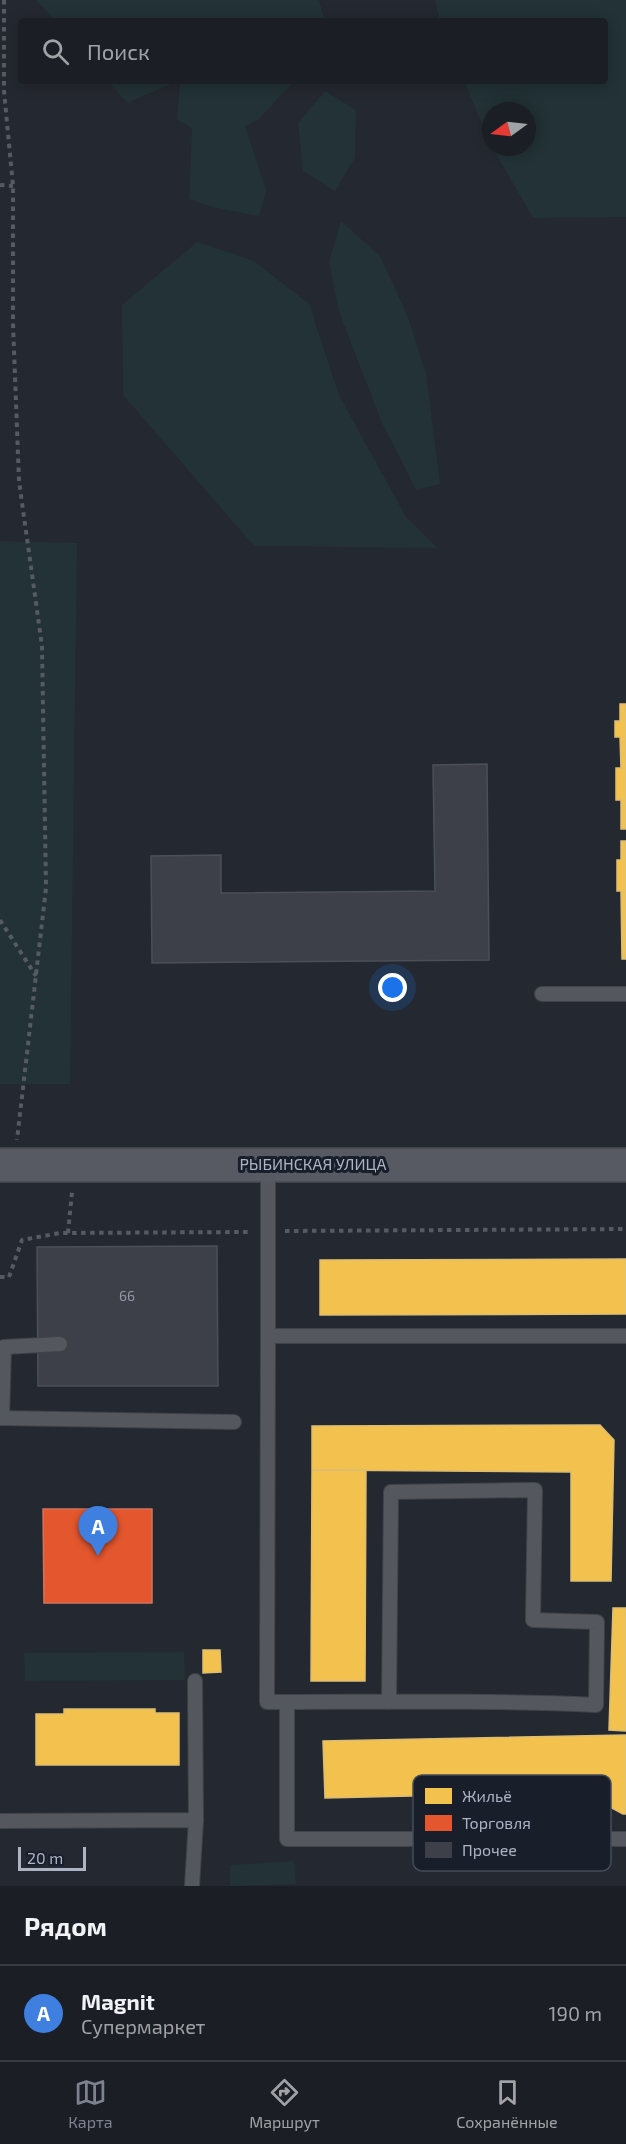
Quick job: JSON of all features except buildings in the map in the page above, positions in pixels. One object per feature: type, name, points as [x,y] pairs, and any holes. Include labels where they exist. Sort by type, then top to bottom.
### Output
[{"type":"main road","name":"РЫБИНСКАЯ УЛИЦА","points":[[7,1165],[626,1165]]},
{"type":"lane","points":[[542,994],[626,994]]},
{"type":"lane","points":[[268,1164],[267,1702],[287,1702],[389,1702],[531,1702],[596,1706],[597,1622],[533,1620],[535,1490],[391,1492],[389,1702]]},
{"type":"lane","points":[[268,1336],[626,1336]]},
{"type":"lane","points":[[60,1344],[4,1347],[1,1418],[234,1422]]},
{"type":"lane","points":[[192,1886],[196,1820],[195,1681]]},
{"type":"lane","points":[[287,1702],[287,1839],[413,1839]]},
{"type":"lane","points":[[0,1821],[196,1820]]},
{"type":"path","points":[[4,0],[4,91],[13,186],[12,324],[19,481],[42,646],[46,888],[36,976],[7,1165]]},
{"type":"path","points":[[0,185],[13,186]]},
{"type":"path","points":[[0,920],[36,976]]},
{"type":"path","points":[[0,1277],[9,1277],[22,1240],[60,1233],[626,1229]]},
{"type":"shaded area","points":[[36,0],[319,0],[324,18],[52,18]]},
{"type":"shaded area","points":[[435,0],[626,0],[626,217],[533,218],[497,156],[536,156],[536,102],[482,102],[482,124],[465,84],[608,84],[608,18],[439,18]]},
{"type":"shaded area","points":[[111,84],[171,84],[127,103]]},
{"type":"shaded area","points":[[180,84],[291,84],[258,120],[245,126],[266,191],[259,216],[216,208],[189,199],[192,128],[177,119]]},
{"type":"shaded area","points":[[325,91],[356,110],[355,158],[335,191],[303,171],[298,123]]},
{"type":"shaded area","points":[[341,221],[380,256],[408,317],[426,374],[440,484],[416,490],[382,423],[339,312],[329,262]]},
{"type":"shaded area","points":[[197,242],[254,261],[309,304],[339,395],[406,517],[437,548],[254,546],[123,395],[122,305]]},
{"type":"shaded area","points":[[0,541],[77,543],[70,1084],[0,1084]]},
{"type":"shaded area","points":[[184,1652],[185,1680],[25,1681],[24,1653]]},
{"type":"shaded area","points":[[294,1861],[296,1884],[230,1886],[230,1865]]},
{"type":"place","name":"Magnit","points":[[98,1556]]}]
